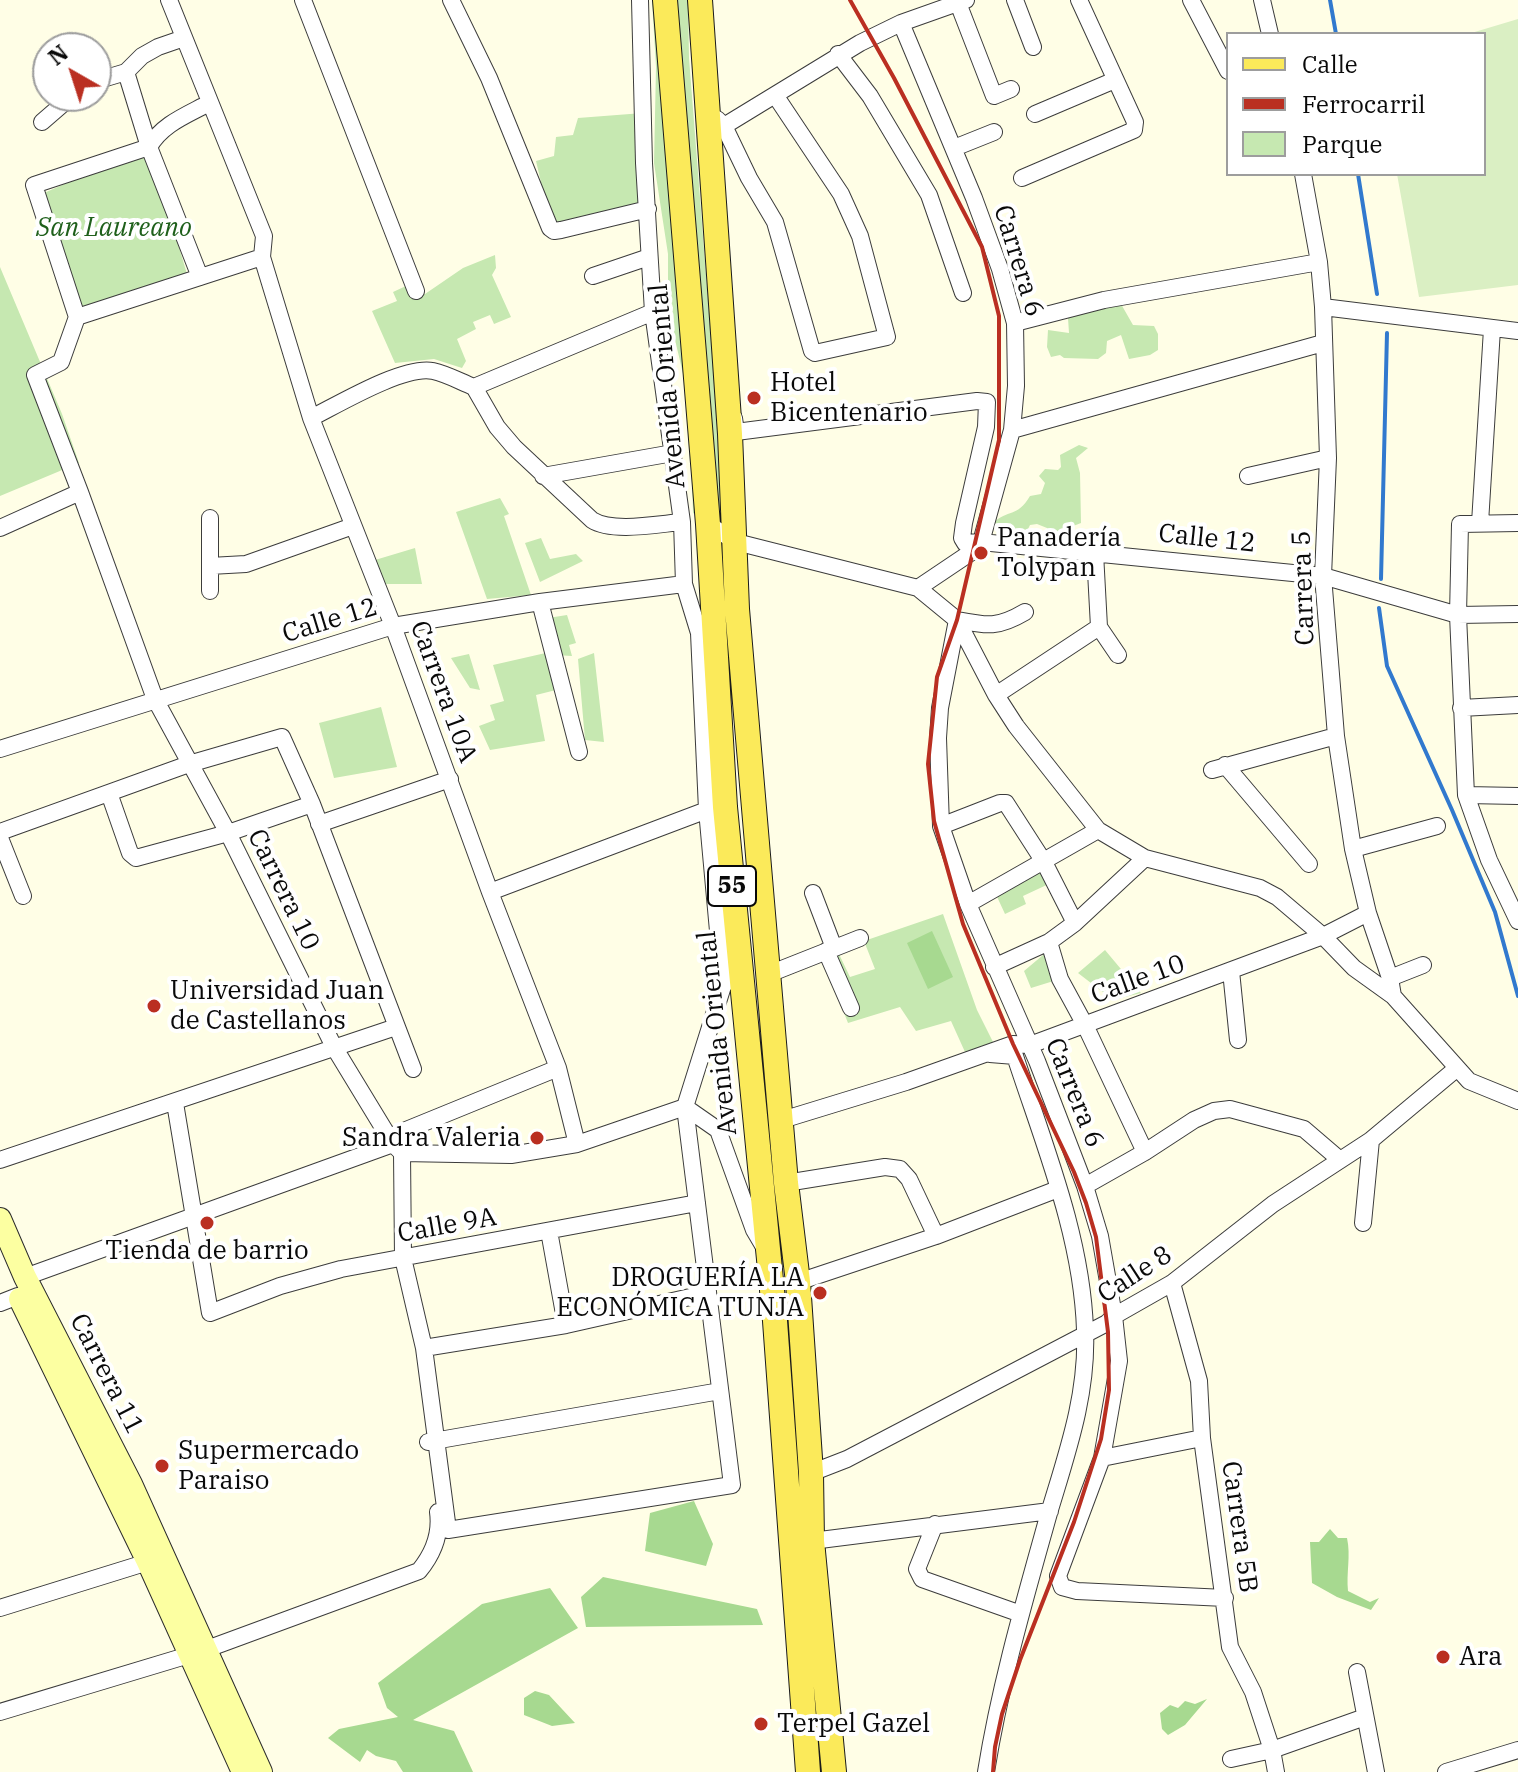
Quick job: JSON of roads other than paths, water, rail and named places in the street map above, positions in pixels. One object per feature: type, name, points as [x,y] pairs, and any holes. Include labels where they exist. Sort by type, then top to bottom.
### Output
[{"type":"main road","name":"Avenida Oriental","points":[[665,0],[708,524],[716,808],[739,967],[769,1254],[808,1772]]},
{"type":"main road","name":"Avenida Oriental","points":[[700,0],[715,118],[737,609],[786,1183],[798,1282],[811,1473],[812,1541],[834,1772]]},
{"type":"main road","name":"Carrera 11","points":[[0,1219],[15,1292]]},
{"type":"main road","name":"Carrera 11","points":[[0,1254],[15,1292],[261,1772]]},
{"type":"main road","name":"Carrera 11","points":[[198,1652],[243,1772]]},
{"type":"street","name":"Carrera 10A","points":[[169,0],[264,236],[262,257],[311,418],[393,626],[558,1068],[577,1144]]},
{"type":"street","points":[[303,0],[416,291]]},
{"type":"street","points":[[451,0],[489,78],[550,228],[561,230],[648,209]]},
{"type":"street","name":"Avenida Oriental","points":[[640,0],[653,312],[682,522],[684,584],[699,633],[716,808],[723,986]]},
{"type":"street","points":[[1015,0],[1033,47]]},
{"type":"street","points":[[1022,178],[1134,130],[1135,122],[1079,0]]},
{"type":"street","points":[[1191,0],[1226,67]]},
{"type":"street","points":[[1262,0],[1270,32]]},
{"type":"street","points":[[775,95],[841,194],[860,236],[887,337],[815,353],[775,222],[715,118],[775,95],[838,54],[901,23],[962,2],[994,96],[1011,89]]},
{"type":"street","name":"Carrera 6","points":[[901,23],[954,148],[1000,269],[1015,323],[1016,386],[1012,430],[981,542]]},
{"type":"street","points":[[112,76],[126,72],[142,56],[184,38]]},
{"type":"street","points":[[838,54],[870,96],[929,195],[963,293]]},
{"type":"street","points":[[126,72],[149,147],[200,277]]},
{"type":"street","points":[[1035,114],[1115,80]]},
{"type":"street","points":[[209,103],[169,124],[149,147],[34,185],[77,317],[262,257]]},
{"type":"street","points":[[42,122],[54,112]]},
{"type":"street","points":[[954,148],[994,132]]},
{"type":"street","name":"Carrera 5","points":[[1303,176],[1319,262],[1323,307],[1328,458],[1323,576],[1336,736],[1353,849],[1393,996]]},
{"type":"street","points":[[593,276],[649,257]]},
{"type":"street","points":[[1015,323],[1104,300],[1319,262]]},
{"type":"street","points":[[1323,307],[1518,331]]},
{"type":"street","points":[[474,387],[653,312]]},
{"type":"street","name":"Carrera 10","points":[[77,317],[61,362],[35,375],[155,699],[228,833],[334,1047],[395,1145]]},
{"type":"street","points":[[1480,523],[1492,329]]},
{"type":"street","points":[[1012,430],[1323,343]]},
{"type":"street","points":[[311,418],[398,375],[415,370],[432,371],[474,387],[497,427],[543,476],[599,525],[682,522]]},
{"type":"street","points":[[727,401],[734,401],[736,432],[987,402],[986,427],[962,538],[965,543],[981,542]]},
{"type":"street","points":[[543,476],[673,453]]},
{"type":"street","points":[[1248,476],[1328,458]]},
{"type":"street","points":[[0,528],[80,492]]},
{"type":"street","points":[[210,518],[210,591]]},
{"type":"street","points":[[1518,523],[1460,524],[1458,615],[1468,818],[1518,921]]},
{"type":"street","points":[[708,524],[736,542],[918,588],[957,620],[996,695],[1032,748],[1098,830],[1145,858],[1260,888],[1277,897],[1323,936],[1354,968],[1393,996],[1469,1081],[1518,1101]]},
{"type":"street","points":[[210,566],[246,564],[353,526]]},
{"type":"street","points":[[918,588],[973,551],[981,542]]},
{"type":"street","name":"Calle 12","points":[[981,542],[1323,576],[1458,615],[1518,614]]},
{"type":"street","points":[[1095,553],[1099,627],[1118,655]]},
{"type":"street","name":"Calle 12","points":[[0,749],[393,626],[540,602],[684,584]]},
{"type":"street","points":[[540,602],[579,752]]},
{"type":"street","points":[[957,620],[987,626],[1006,624],[1025,612]]},
{"type":"street","name":"Carrera 6","points":[[957,620],[940,708],[941,826],[968,904],[1030,1045],[1085,1186],[1100,1236],[1119,1361],[1102,1458],[1058,1576],[1062,1587],[1077,1591],[1225,1598]]},
{"type":"street","points":[[996,695],[1099,627]]},
{"type":"street","points":[[1461,708],[1518,705]]},
{"type":"street","points":[[1309,864],[1218,768],[1336,736]]},
{"type":"street","points":[[0,832],[189,764],[282,737],[312,804],[413,1069]]},
{"type":"street","points":[[319,824],[450,779]]},
{"type":"street","points":[[109,793],[136,858],[228,833],[312,804]]},
{"type":"street","points":[[1466,795],[1518,796]]},
{"type":"street","points":[[941,826],[1006,803],[1044,862],[1075,923]]},
{"type":"street","points":[[490,892],[716,808]]},
{"type":"street","points":[[1353,849],[1437,826]]},
{"type":"street","points":[[968,904],[1098,830]]},
{"type":"street","points":[[0,838],[23,896]]},
{"type":"street","points":[[994,967],[1049,942],[1075,923],[1145,858]]},
{"type":"street","points":[[813,893],[851,1008]]},
{"type":"street","name":"Calle 10","points":[[782,1120],[1013,1044],[1030,1045],[1323,936],[1368,913]]},
{"type":"street","points":[[769,974],[860,938]]},
{"type":"street","points":[[1049,942],[1060,979],[1145,1152]]},
{"type":"street","points":[[1390,978],[1423,965]]},
{"type":"street","points":[[395,1145],[403,1258],[424,1348],[448,1530],[732,1485],[685,1107],[723,986],[739,967]]},
{"type":"street","points":[[1231,971],[1238,1040]]},
{"type":"street","points":[[0,1160],[396,1027]]},
{"type":"street","name":"Carrera 6","points":[[986,1772],[995,1714],[1080,1409],[1086,1332],[1079,1265],[1015,1056],[990,1054]]},
{"type":"street","points":[[15,1292],[193,1215],[395,1145],[558,1068]]},
{"type":"street","name":"Calle 8","points":[[811,1473],[847,1459],[1107,1323],[1172,1283],[1273,1204],[1371,1140],[1456,1069]]},
{"type":"street","points":[[175,1103],[193,1215]]},
{"type":"street","points":[[685,1107],[718,1130],[754,1230],[769,1254]]},
{"type":"street","points":[[395,1145],[511,1155],[577,1144],[685,1107]]},
{"type":"street","points":[[1085,1186],[1194,1120],[1214,1111],[1230,1109],[1304,1129],[1339,1159]]},
{"type":"street","points":[[1363,1223],[1371,1140]]},
{"type":"street","points":[[786,1183],[885,1167],[900,1169],[909,1179],[936,1236]]},
{"type":"street","points":[[798,1282],[936,1236],[1058,1189]]},
{"type":"street","name":"Calle 9A","points":[[193,1215],[210,1313],[296,1281],[341,1269],[697,1203]]},
{"type":"street","points":[[549,1231],[566,1325]]},
{"type":"street","name":"Carrera 5B","points":[[1172,1283],[1199,1381],[1202,1438],[1230,1647],[1253,1692],[1276,1772]]},
{"type":"street","points":[[424,1348],[566,1325],[708,1293]]},
{"type":"street","points":[[0,1712],[198,1652],[419,1571],[432,1556],[439,1522],[428,1440],[720,1391]]},
{"type":"street","points":[[1102,1458],[1202,1438]]},
{"type":"street","points":[[812,1541],[1050,1511]]},
{"type":"street","points":[[935,1524],[917,1569],[922,1579],[1021,1614]]},
{"type":"street","points":[[0,1608],[154,1558]]},
{"type":"street","points":[[1357,1672],[1376,1772]]},
{"type":"street","points":[[1231,1759],[1272,1750],[1365,1717]]},
{"type":"street","points":[[1446,1772],[1518,1750]]},
{"type":"waterway","points":[[1330,0],[1336,32]]},
{"type":"waterway","points":[[1358,176],[1377,294]]},
{"type":"waterway","points":[[1381,579],[1387,333]]},
{"type":"waterway","points":[[1379,608],[1387,666],[1495,912],[1518,996]]},
{"type":"railway","points":[[850,0],[982,247],[999,316],[999,440],[957,620],[937,677],[928,764],[934,821],[963,924],[1013,1044],[1086,1203],[1096,1237],[1108,1332],[1109,1390],[1101,1439],[1074,1522],[1002,1714],[993,1772]]},
{"type":"place","name":"Hotel Bicentenario","points":[[754,398]]},
{"type":"place","name":"Panadería Tolypan","points":[[981,553]]},
{"type":"place","name":"Universidad Juan de Castellanos","points":[[154,1006]]},
{"type":"place","name":"Sandra Valeria","points":[[537,1138]]},
{"type":"place","name":"Tienda de barrio","points":[[207,1223]]},
{"type":"place","name":"DROGUERÍA LA ECONÓMICA TUNJA","points":[[820,1293]]},
{"type":"place","name":"Supermercado Paraiso","points":[[162,1466]]},
{"type":"place","name":"Ara","points":[[1443,1657]]},
{"type":"place","name":"Terpel Gazel","points":[[761,1724]]},
{"type":"park label","name":"San Laureano","points":[[114,228]]}]
